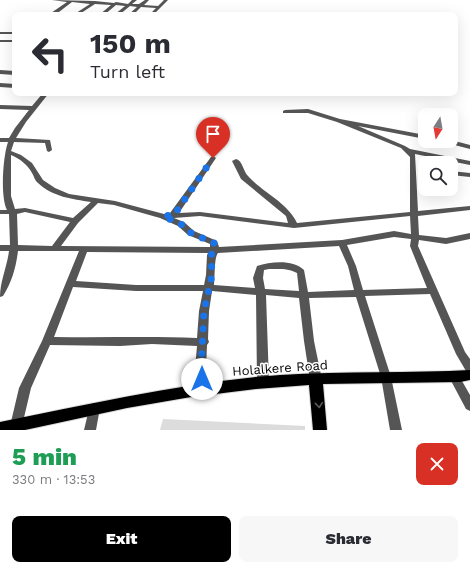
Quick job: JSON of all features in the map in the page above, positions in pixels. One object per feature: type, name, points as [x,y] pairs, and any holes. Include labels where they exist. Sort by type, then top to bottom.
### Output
[{"type":"main road","name":"Holalkere Road","points":[[0,429],[94,408],[203,389],[263,382],[386,377],[454,377],[470,375]]},
{"type":"main road","points":[[316,380],[320,430]]},
{"type":"street","points":[[54,0],[158,7]]},
{"type":"street","points":[[105,12],[120,0]]},
{"type":"street","points":[[119,12],[135,0]]},
{"type":"street","points":[[133,12],[147,0]]},
{"type":"street","points":[[154,12],[166,0]]},
{"type":"street","points":[[57,12],[73,1]]},
{"type":"street","points":[[81,12],[96,2]]},
{"type":"street","points":[[0,33],[12,32]]},
{"type":"street","points":[[0,41],[12,41]]},
{"type":"street","points":[[0,72],[12,72]]},
{"type":"street","points":[[0,85],[12,86]]},
{"type":"street","points":[[0,294],[10,268],[14,248],[13,212],[8,206],[4,184],[4,167],[15,133],[44,96]]},
{"type":"street","points":[[0,107],[34,108]]},
{"type":"street","points":[[285,112],[308,111],[338,121],[404,147],[412,156],[415,236],[414,246],[461,354],[470,368]]},
{"type":"street","points":[[338,121],[418,136]]},
{"type":"street","points":[[0,140],[48,141],[49,150]]},
{"type":"street","points":[[458,144],[470,146]]},
{"type":"street","points":[[408,151],[470,163]]},
{"type":"street","points":[[8,152],[19,156],[30,164],[40,181],[52,190],[68,196],[115,203],[163,216],[181,224],[191,233],[214,243],[215,250],[211,255],[212,275],[204,311],[204,342],[201,369],[203,389]]},
{"type":"street","points":[[174,215],[213,158]]},
{"type":"street","points":[[236,161],[244,177],[289,215],[294,226]]},
{"type":"street","points":[[458,174],[470,175]]},
{"type":"street","points":[[55,248],[75,221],[96,200]]},
{"type":"street","points":[[163,216],[200,214],[294,226],[470,208]]},
{"type":"street","points":[[0,212],[25,210],[75,221]]},
{"type":"street","points":[[0,248],[215,250],[342,243],[394,234],[446,241],[470,236]]},
{"type":"street","points":[[342,243],[352,266],[386,377],[396,430]]},
{"type":"street","points":[[16,426],[25,388],[47,341],[84,249]]},
{"type":"street","points":[[263,382],[261,292],[258,278],[260,268],[269,266],[294,267],[298,268],[301,272],[308,341],[316,380]]},
{"type":"street","points":[[69,284],[209,288],[303,295],[359,292],[433,291]]},
{"type":"street","points":[[47,341],[120,342],[152,340],[204,342]]},
{"type":"street","points":[[454,377],[470,406]]},
{"type":"street","points":[[90,430],[94,408]]},
{"type":"shaded area","points":[[163,419],[305,426],[305,430],[160,430]]},
{"type":"route","points":[[202,379],[201,369],[204,342],[204,311],[212,275],[211,255],[215,250],[214,243],[191,233],[181,224],[163,216],[174,215],[213,158]]}]
